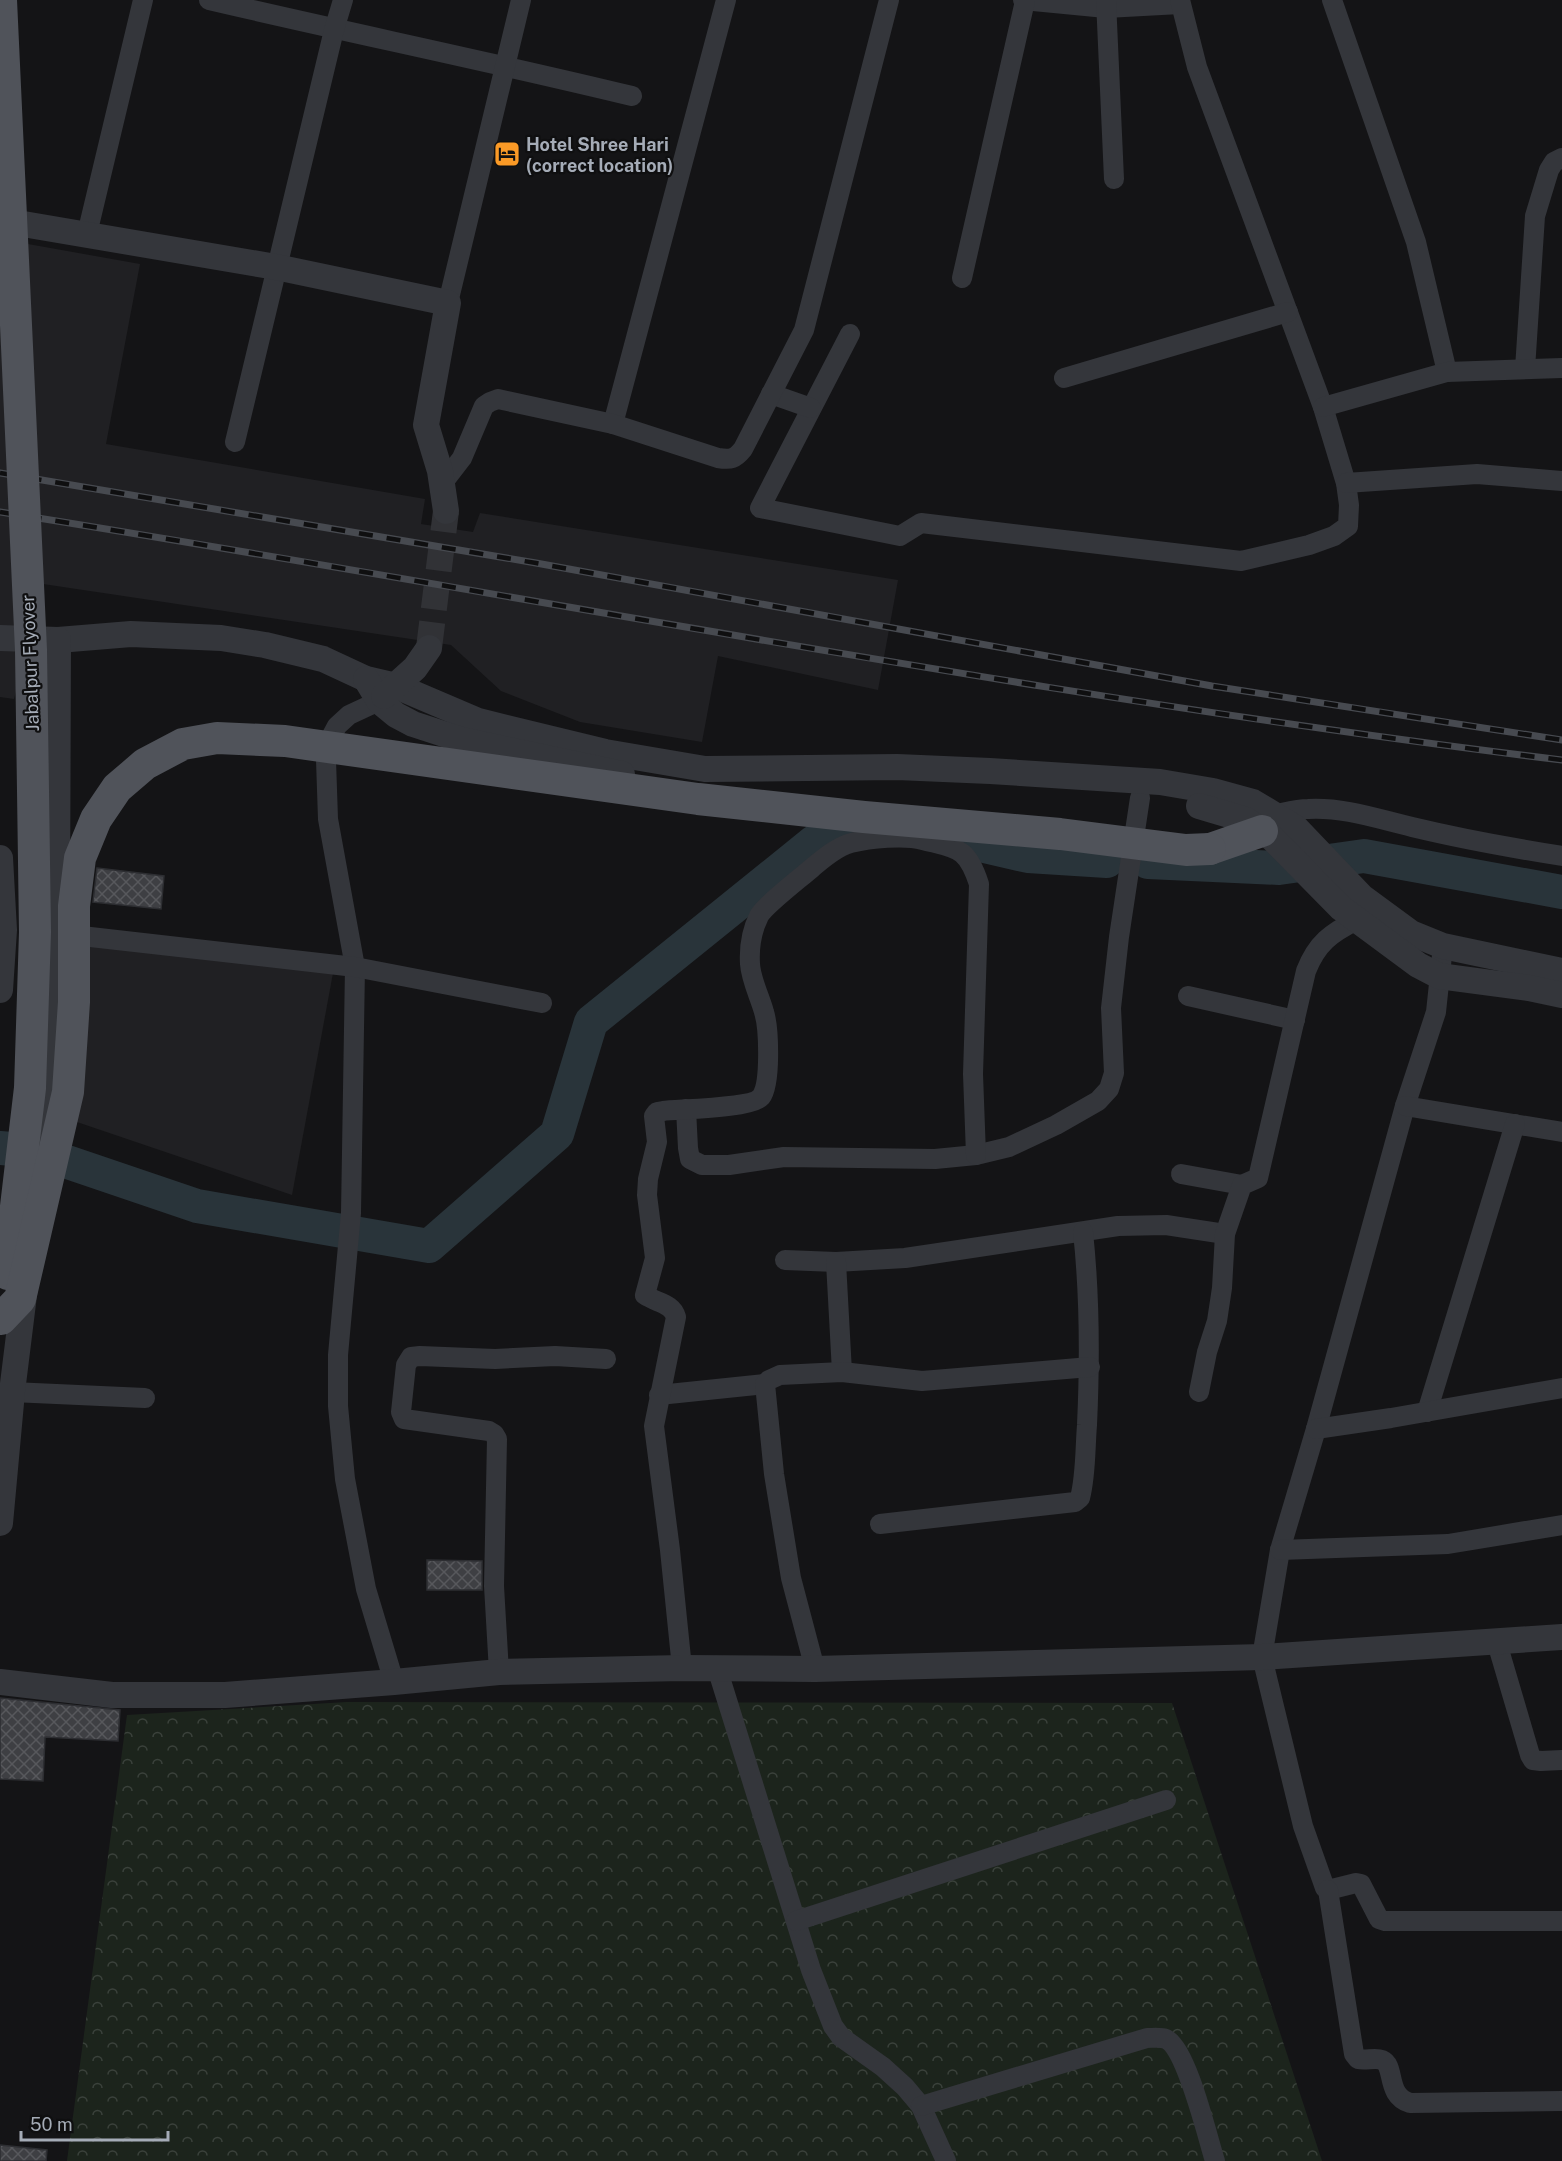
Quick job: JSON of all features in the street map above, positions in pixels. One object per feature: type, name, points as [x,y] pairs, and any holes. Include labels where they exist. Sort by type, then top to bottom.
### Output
[{"type":"main road","name":"Jabalpur Flyover","points":[[0,1325],[12,1247],[30,1088],[35,932],[31,650],[1,0]]},
{"type":"main road","points":[[1,1319],[20,1299],[68,1092],[74,1002],[74,906],[80,858],[96,819],[117,788],[145,764],[183,744],[217,738],[285,741],[698,799],[864,817],[1060,834],[1186,850],[1210,849],[1270,827]]},
{"type":"street","points":[[87,234],[143,0]]},
{"type":"street","points":[[209,0],[334,30],[505,65],[632,96]]},
{"type":"street","points":[[236,442],[276,267],[343,0]]},
{"type":"street","points":[[446,511],[440,471],[426,425],[448,303],[521,0]]},
{"type":"street","points":[[613,424],[726,0]]},
{"type":"street","points":[[442,484],[462,458],[480,414],[490,402],[498,399],[613,424],[704,454],[730,460],[737,457],[804,330],[890,0]]},
{"type":"street","points":[[850,334],[760,508],[900,536],[921,523],[1241,561],[1309,545],[1334,536],[1348,526],[1349,505],[1346,483],[1323,407],[1197,67],[1180,2],[1106,4],[1024,0],[962,278]]},
{"type":"street","points":[[1333,1],[1416,242],[1447,372]]},
{"type":"street","points":[[1106,4],[1114,179]]},
{"type":"street","points":[[1525,369],[1536,216],[1549,170],[1554,162],[1562,158]]},
{"type":"street","points":[[0,220],[276,267],[448,303]]},
{"type":"street","points":[[1064,378],[1288,312]]},
{"type":"street","points":[[1323,407],[1447,372],[1562,368]]},
{"type":"street","points":[[771,394],[811,408]]},
{"type":"street","points":[[1346,483],[1477,474],[1562,481]]},
{"type":"street","points":[[0,638],[58,640],[131,634],[221,638],[265,645],[323,659],[380,688],[478,721],[605,752],[705,769],[897,767],[990,771],[1160,782],[1213,791],[1253,802],[1270,827],[1353,909],[1418,965],[1439,976],[1562,995]]},
{"type":"street","points":[[0,1522],[12,1392],[43,1140],[56,933],[58,640]]},
{"type":"street","points":[[394,1682],[366,1589],[345,1479],[338,1406],[338,1355],[351,1213],[355,967],[328,819],[326,760],[329,741],[337,726],[380,688],[415,668],[429,648]]},
{"type":"street","points":[[380,688],[396,715],[413,724],[462,740],[661,782],[705,788],[853,783],[1022,788],[1185,802],[1270,827],[1307,809],[1332,809],[1505,847],[1562,856]]},
{"type":"street","points":[[686,1109],[690,1159],[702,1165],[729,1165],[784,1157],[935,1159],[976,1155],[1009,1147],[1056,1125],[1098,1101],[1109,1089],[1114,1073],[1112,998],[1140,798]]},
{"type":"street","points":[[682,1668],[654,1426],[676,1317],[669,1306],[645,1295],[655,1258],[648,1206],[648,1179],[657,1142],[654,1116],[663,1110],[735,1106],[756,1101],[761,1097],[769,1071],[765,1015],[750,967],[750,938],[760,914],[828,855],[850,843],[876,839],[915,838],[960,849],[974,867],[979,884],[973,1074],[976,1155]]},
{"type":"street","points":[[0,858],[2,930],[0,990]]},
{"type":"street","points":[[1353,909],[1443,946],[1562,971]]},
{"type":"street","points":[[1181,1174],[1242,1185],[1258,1178],[1306,971],[1312,956],[1353,909]]},
{"type":"street","points":[[2,930],[56,933],[355,967],[542,1003]]},
{"type":"street","points":[[1443,946],[1436,1011],[1405,1106],[1316,1429],[1280,1550],[1262,1658],[1303,1826],[1323,1883],[1328,1890],[1353,2054],[1362,2061],[1382,2060],[1387,2063],[1396,2094],[1402,2101],[1410,2103],[1562,2101]]},
{"type":"street","points":[[1188,996],[1295,1020]]},
{"type":"street","points":[[1405,1106],[1562,1132]]},
{"type":"street","points":[[1427,1412],[1515,1124]]},
{"type":"street","points":[[1199,1392],[1207,1352],[1217,1321],[1226,1234],[1242,1185]]},
{"type":"street","points":[[785,1260],[836,1262],[905,1258],[1118,1226],[1166,1225],[1226,1234]]},
{"type":"street","points":[[880,1524],[1075,1502],[1080,1498],[1090,1367],[1089,1304],[1083,1232]]},
{"type":"street","points":[[836,1262],[842,1372]]},
{"type":"street","points":[[499,1672],[494,1586],[497,1439],[489,1431],[404,1419],[401,1412],[406,1365],[411,1357],[420,1356],[521,1359],[555,1356],[606,1359]]},
{"type":"street","points":[[659,1395],[765,1384],[768,1380],[780,1375],[842,1372],[922,1380],[1090,1367]]},
{"type":"street","points":[[765,1384],[774,1474],[791,1578],[815,1669]]},
{"type":"street","points":[[1316,1429],[1562,1388]]},
{"type":"street","points":[[12,1392],[145,1398]]},
{"type":"street","points":[[1280,1550],[1448,1544],[1562,1525]]},
{"type":"street","points":[[0,1682],[112,1695],[225,1695],[499,1672],[682,1668],[815,1669],[1262,1658],[1562,1637]]},
{"type":"street","points":[[1497,1642],[1530,1755],[1533,1760],[1562,1760]]},
{"type":"street","points":[[717,1668],[796,1922],[833,2026],[841,2037],[883,2067],[921,2106],[946,2161]]},
{"type":"street","points":[[796,1922],[1166,1800]]},
{"type":"street","points":[[1328,1890],[1356,1883],[1361,1884],[1379,1919],[1385,1921],[1562,1921]]},
{"type":"street","points":[[921,2106],[1147,2038],[1165,2038],[1176,2047],[1187,2069],[1215,2161]]},
{"type":"shaded area","points":[[0,239],[140,264],[106,444],[425,499],[421,524],[473,532],[480,513],[898,580],[878,690],[718,656],[702,742],[580,722],[501,691],[451,645],[43,584],[14,699],[0,697]]},
{"type":"shaded area","points":[[83,944],[333,973],[292,1195],[74,1121]]},
{"type":"green space","points":[[347,1702],[1172,1703],[1322,2161],[67,2161],[127,1715]]},
{"type":"building","points":[[97,868],[164,876],[161,909],[93,902]]},
{"type":"building","points":[[427,1560],[482,1561],[482,1590],[427,1590]]},
{"type":"building","points":[[0,1698],[120,1710],[118,1741],[45,1737],[43,1781],[0,1779]]},
{"type":"building","points":[[0,2145],[47,2150],[46,2161],[0,2161]]},
{"type":"waterway","points":[[0,1148],[35,1151],[197,1206],[429,1246],[557,1134],[591,1022],[814,842],[898,826],[1028,856],[1107,861]]},
{"type":"waterway","points":[[1148,862],[1279,868],[1364,856],[1562,892]]},
{"type":"tunnel","points":[[429,648],[446,511]]},
{"type":"railway","points":[[0,473],[536,563],[1212,686],[1562,740]]},
{"type":"railway","points":[[0,512],[1170,706],[1366,735],[1562,760]]},
{"type":"place","name":"Hotel Shree Hari (correct location)","points":[[507,154]]}]
